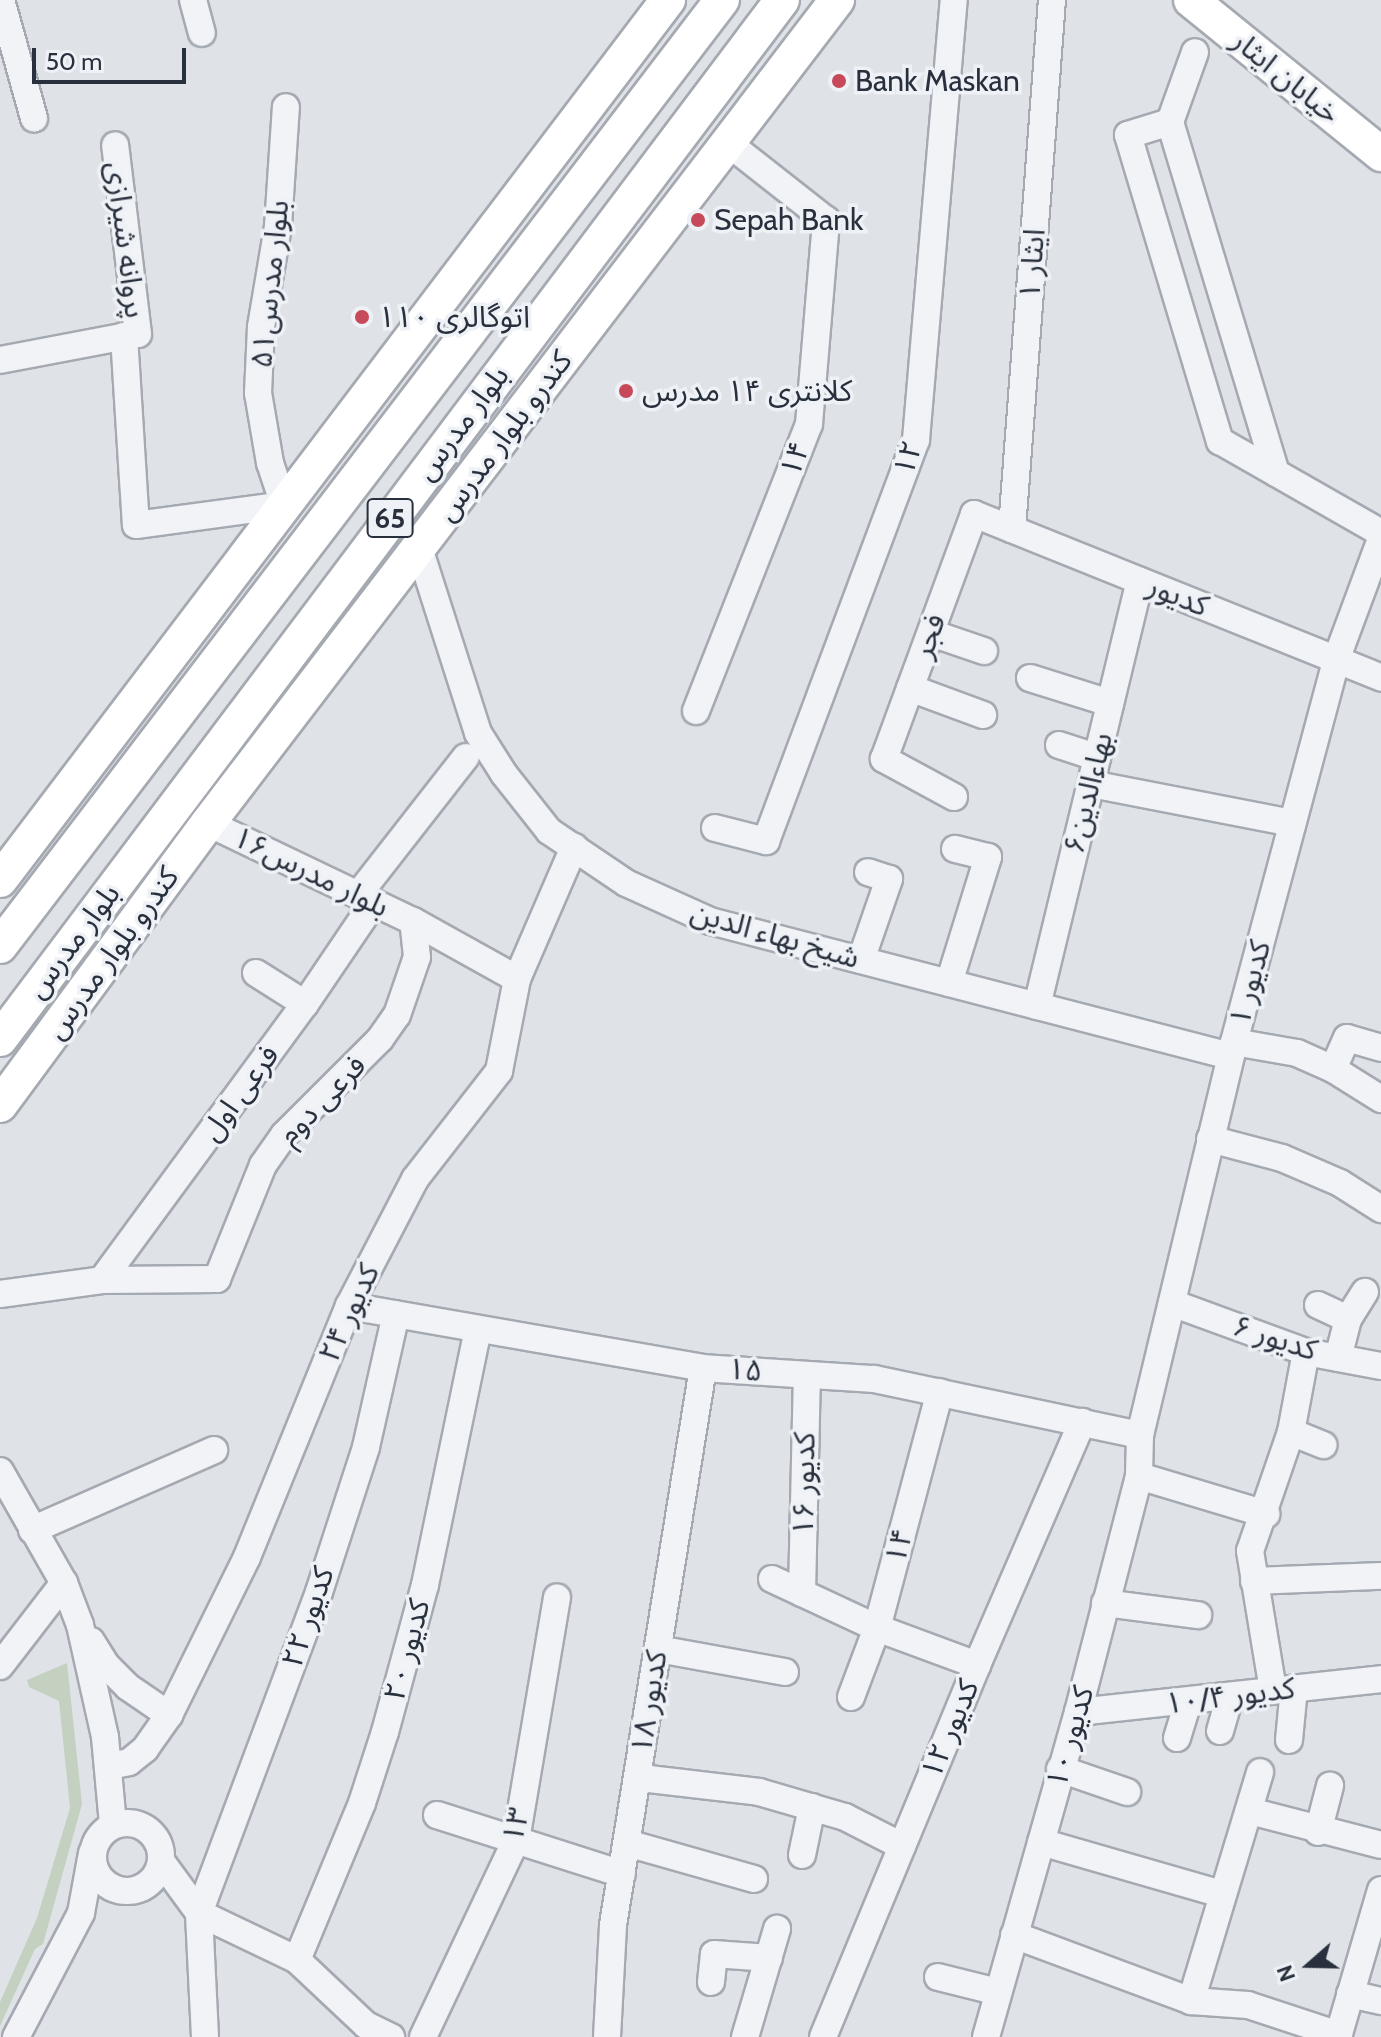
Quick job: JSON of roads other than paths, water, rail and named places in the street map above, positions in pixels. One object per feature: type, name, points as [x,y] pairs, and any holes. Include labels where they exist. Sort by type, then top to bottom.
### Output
[{"type":"main road","points":[[0,880],[668,0]]},
{"type":"main road","name":"بلوار مدرس","points":[[0,946],[722,0]]},
{"type":"main road","name":"بلوار مدرس","points":[[0,1039],[782,0]]},
{"type":"main road","name":"کندرو بلوار مدرس","points":[[0,1105],[208,823],[837,0]]},
{"type":"main road","name":"خیابان ایثار","points":[[1191,0],[1381,154]]},
{"type":"main road","points":[[316,463],[451,354]]},
{"type":"main road","points":[[391,516],[469,482]]},
{"type":"main road","points":[[175,717],[215,751]]},
{"type":"street","points":[[1,0],[34,118]]},
{"type":"street","points":[[193,0],[202,33]]},
{"type":"street","name":"۱۲","points":[[715,828],[766,841],[916,440],[954,0]]},
{"type":"street","name":"ایثار ۱","points":[[1012,529],[1052,0]]},
{"type":"street","points":[[1195,52],[1170,122],[1276,473]]},
{"type":"street","name":"بلوار مدرس۵۱","points":[[284,505],[270,463],[258,393],[261,327],[278,226],[286,107]]},
{"type":"street","points":[[1170,122],[1128,135],[1220,441],[1381,536]]},
{"type":"street","name":"۱۴","points":[[696,711],[809,424],[826,220],[728,143]]},
{"type":"street","name":"پروانه شیرازی","points":[[115,145],[131,335],[136,525],[284,505]]},
{"type":"street","points":[[0,360],[131,335]]},
{"type":"street","name":"کدیور","points":[[974,514],[1381,678]]},
{"type":"street","name":"فجر","points":[[954,797],[884,759],[974,514]]},
{"type":"street","name":"کدیور ۱","points":[[1140,1435],[1232,1049],[1292,823],[1336,660],[1381,536]]},
{"type":"street","name":"شیخ بهاء الدین","points":[[419,548],[478,733],[504,774],[549,831],[626,883],[710,921],[1037,1006],[1232,1049],[1297,1053],[1333,1069],[1381,1099]]},
{"type":"street","name":"۶بهاءالدين","points":[[1037,1006],[1140,581]]},
{"type":"street","points":[[931,633],[984,651]]},
{"type":"street","points":[[1030,678],[1110,703]]},
{"type":"street","points":[[910,688],[983,715]]},
{"type":"street","points":[[1059,745],[1097,757]]},
{"type":"street","name":"فرعی اول","points":[[102,1280],[305,1004],[366,898],[466,757]]},
{"type":"street","points":[[1091,784],[1292,823]]},
{"type":"street","name":"بلوار مدرس۱۶","points":[[208,823],[413,921],[517,979]]},
{"type":"street","name":"کدیور ۲۴","points":[[109,1766],[129,1762],[145,1749],[169,1715],[247,1557],[349,1306],[415,1179],[499,1071],[517,979],[574,847]]},
{"type":"street","points":[[949,983],[988,857],[955,849]]},
{"type":"street","points":[[861,960],[889,879],[868,872]]},
{"type":"street","name":"فرعی دوم","points":[[102,1280],[217,1279],[263,1165],[284,1135],[380,1039],[397,1015],[417,957],[413,921]]},
{"type":"street","points":[[256,973],[305,1004]]},
{"type":"street","points":[[1333,1069],[1347,1038],[1381,1048]]},
{"type":"street","points":[[1210,1139],[1282,1158],[1340,1183],[1381,1209]]},
{"type":"street","points":[[0,1294],[102,1280]]},
{"type":"street","points":[[1338,1358],[1348,1319],[1365,1292]]},
{"type":"street","name":"کدیور ۶","points":[[1172,1303],[1306,1352],[1381,1366]]},
{"type":"street","points":[[1318,1305],[1348,1319]]},
{"type":"street","name":"۱۵","points":[[349,1306],[703,1368],[874,1379],[1140,1435]]},
{"type":"street","name":"کدیور ۲۲","points":[[195,1910],[319,1592],[366,1447],[396,1314]]},
{"type":"street","name":"کدیور ۲۰","points":[[297,1960],[362,1803],[385,1732],[425,1585],[478,1329]]},
{"type":"street","points":[[1289,1740],[1284,1689],[1254,1581],[1250,1551],[1266,1514],[1291,1432],[1306,1352]]},
{"type":"street","name":"کدیور ۱۸","points":[[607,2037],[613,1925],[703,1368]]},
{"type":"street","name":"کدیور ۱۶","points":[[802,1593],[807,1375]]},
{"type":"street","name":"۱۴","points":[[851,1697],[877,1628],[940,1392]]},
{"type":"street","name":"کدیور ۱۲","points":[[823,2037],[977,1665],[1082,1422]]},
{"type":"street","points":[[1291,1432],[1323,1445]]},
{"type":"street","name":"کدیور ۱۰","points":[[986,2037],[1078,1712],[1139,1476],[1140,1435]]},
{"type":"street","points":[[32,1530],[214,1450]]},
{"type":"street","points":[[0,1471],[64,1583],[80,1625],[109,1766],[113,1825]]},
{"type":"street","points":[[1139,1476],[1266,1514]]},
{"type":"street","points":[[1254,1581],[1381,1576]]},
{"type":"street","points":[[772,1579],[877,1628],[977,1665]]},
{"type":"street","points":[[0,1666],[64,1583]]},
{"type":"street","name":"۱۳","points":[[423,2037],[516,1840],[557,1597]]},
{"type":"street","points":[[1105,1603],[1198,1615]]},
{"type":"street","points":[[80,1625],[106,1665],[128,1687],[169,1715]]},
{"type":"street","points":[[658,1649],[785,1672]]},
{"type":"street","name":"کدیور ۱۰/۴","points":[[1078,1712],[1381,1679]]},
{"type":"street","points":[[1220,1731],[1230,1696]]},
{"type":"street","points":[[1177,1738],[1188,1701]]},
{"type":"street","points":[[1060,1769],[1127,1792]]},
{"type":"street","points":[[1191,2001],[1260,1772]]},
{"type":"street","points":[[638,1774],[649,1779],[759,1792],[845,1817],[902,1846]]},
{"type":"street","points":[[1318,1832],[1330,1786]]},
{"type":"street","points":[[802,1855],[812,1807]]},
{"type":"street","points":[[1250,1811],[1318,1832],[1381,1845]]},
{"type":"street","points":[[437,1815],[622,1874]]},
{"type":"street","points":[[16,2037],[81,1913],[96,1841],[113,1825],[125,1822],[147,1829],[155,1838],[161,1861],[195,1910],[205,2037]]},
{"type":"street","points":[[1041,1842],[1221,1894]]},
{"type":"street","points":[[627,1843],[754,1879]]},
{"type":"street","points":[[92,1853],[98,1876],[173,1905],[195,1910],[297,1960],[366,2025],[391,2037]]},
{"type":"street","points":[[81,1913],[128,1889],[150,1882],[161,1861]]},
{"type":"street","points":[[1014,1935],[1191,2001],[1248,2005],[1338,2036],[1381,1890]]},
{"type":"street","points":[[745,2037],[777,1929]]},
{"type":"street","points":[[711,1982],[714,1954],[769,1958]]},
{"type":"street","points":[[938,1977],[998,1992]]},
{"type":"street","points":[[1350,1994],[1381,2001]]},
{"type":"place","name":"Bank Maskan","points":[[839,81]]},
{"type":"place","name":"Sepah Bank","points":[[698,220]]},
{"type":"place","name":"اتوگالری ۱۱۰","points":[[362,317]]},
{"type":"place","name":"کلانتری ۱۴ مدرس","points":[[626,391]]}]
